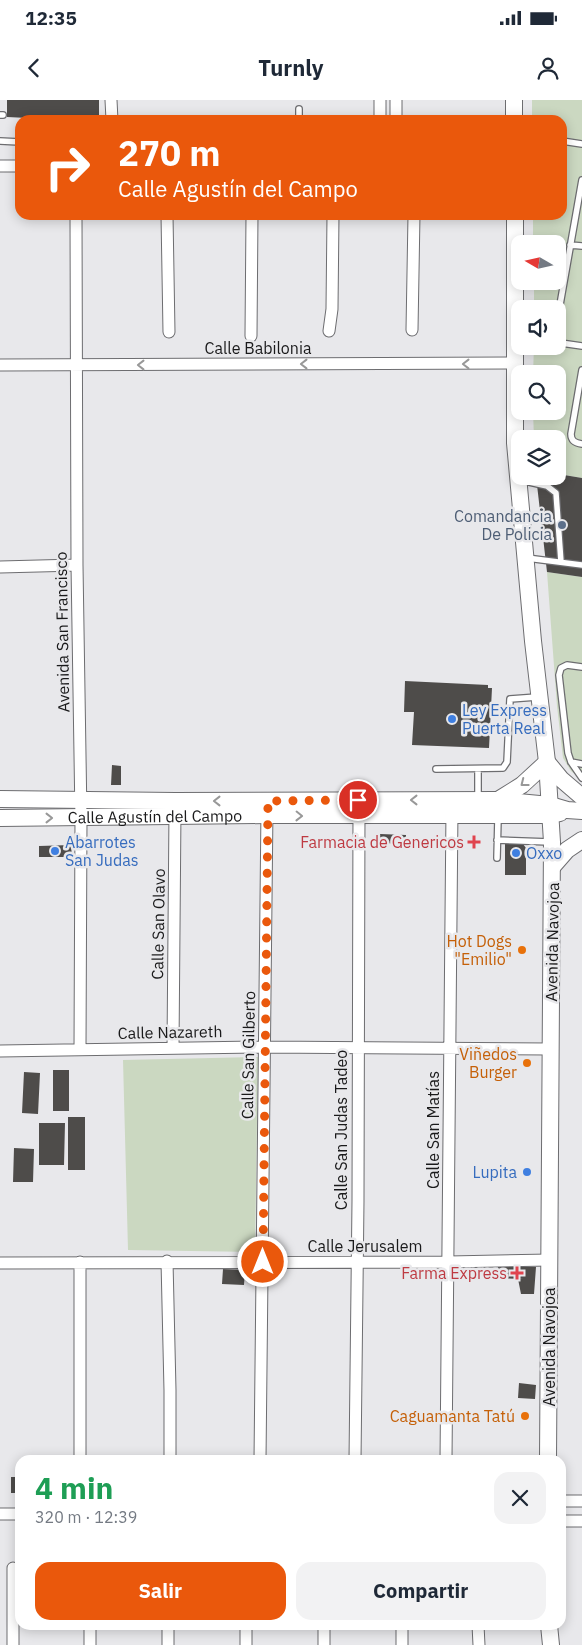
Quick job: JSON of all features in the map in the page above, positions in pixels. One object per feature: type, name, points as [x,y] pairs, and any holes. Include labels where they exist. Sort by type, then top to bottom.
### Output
[{"type":"street","points":[[111,100],[112,115]]},
{"type":"street","points":[[380,100],[380,115]]},
{"type":"street","points":[[396,100],[396,115]]},
{"type":"street","points":[[514,100],[514,115]]},
{"type":"street","points":[[0,166],[15,166]]},
{"type":"street","name":"Avenida San Francisco","points":[[76,220],[77,565],[81,818],[80,1049]]},
{"type":"street","points":[[167,220],[169,332]]},
{"type":"street","points":[[251,336],[252,220]]},
{"type":"street","points":[[329,330],[332,309],[333,220]]},
{"type":"street","points":[[412,330],[414,220]]},
{"type":"street","name":"Avenida Navojoa","points":[[515,220],[515,430]]},
{"type":"street","name":"Calle Babilonia","points":[[0,365],[515,363]]},
{"type":"street","name":"Avenida Navojoa","points":[[518,485],[524,558],[547,762],[553,866],[548,1455]]},
{"type":"street","points":[[0,567],[77,565]]},
{"type":"street","points":[[498,808],[547,762],[561,779],[582,797]]},
{"type":"street","name":"Calle Agustín del Campo","points":[[0,799],[80,799],[175,808],[268,808],[359,816],[452,808],[478,800],[498,808]]},
{"type":"street","name":"Calle Agustín del Campo","points":[[268,808],[358,800],[452,808],[575,811]]},
{"type":"street","name":"Calle San Judas Tadeo","points":[[355,1455],[358,800]]},
{"type":"street","name":"Calle Agustín del Campo","points":[[0,818],[81,818],[175,808]]},
{"type":"street","name":"Calle San Olavo","points":[[173,1048],[175,808]]},
{"type":"street","name":"Calle San Gilberto","points":[[260,1455],[268,808]]},
{"type":"street","name":"Calle San Matías","points":[[446,1455],[452,808]]},
{"type":"street","points":[[553,866],[567,850],[582,840]]},
{"type":"street","name":"Calle Nazareth","points":[[0,1051],[264,1047],[550,1049]]},
{"type":"street","name":"Calle Jerusalem","points":[[0,1263],[550,1260]]},
{"type":"street","points":[[167,1261],[170,1455]]},
{"type":"street","points":[[80,1262],[80,1455]]},
{"type":"street","points":[[566,1501],[582,1501]]},
{"type":"street","points":[[0,1514],[15,1514]]},
{"type":"street","points":[[566,1521],[582,1521]]},
{"type":"street","points":[[0,1568],[15,1568]]},
{"type":"street","points":[[13,1645],[15,1594]]},
{"type":"street","points":[[90,1630],[90,1645]]},
{"type":"street","points":[[168,1630],[168,1645]]},
{"type":"street","points":[[246,1630],[246,1645]]},
{"type":"street","points":[[324,1630],[324,1645]]},
{"type":"street","points":[[402,1630],[402,1645]]},
{"type":"street","points":[[478,1630],[479,1645]]},
{"type":"lane","points":[[299,109],[299,115]]},
{"type":"lane","points":[[0,141],[15,142]]},
{"type":"lane","points":[[567,142],[582,144]]},
{"type":"lane","points":[[561,300],[582,180]]},
{"type":"lane","points":[[570,245],[582,246]]},
{"type":"lane","points":[[566,343],[582,346]]},
{"type":"lane","points":[[582,370],[570,434],[574,442],[582,444]]},
{"type":"lane","points":[[542,485],[547,486],[556,493],[561,562]]},
{"type":"lane","points":[[524,558],[582,565]]},
{"type":"lane","points":[[582,667],[567,665],[561,668],[559,675],[568,753],[571,762],[582,778]]},
{"type":"lane","points":[[436,769],[499,769],[506,765],[510,699],[539,697]]},
{"type":"lane","points":[[571,762],[582,764]]},
{"type":"lane","points":[[478,769],[478,800]]},
{"type":"lane","points":[[496,858],[498,808]]},
{"type":"lane","points":[[497,840],[552,842]]},
{"type":"green space","points":[[532,100],[582,100],[582,478],[566,475],[566,430],[534,430],[533,420],[566,420],[566,365],[533,365],[534,355],[566,355],[566,300],[534,300],[534,290],[566,290],[566,235],[533,235],[533,220],[567,220],[567,115],[532,115]]},
{"type":"green space","points":[[547,572],[582,577],[582,780],[571,771],[563,758],[557,706]]},
{"type":"green space","points":[[258,1057],[255,1252],[128,1250],[123,1060]]},
{"type":"building","points":[[7,100],[99,100],[99,115],[15,115],[15,117],[7,117]]},
{"type":"building","name":"Comandancia De Policia","points":[[566,475],[582,478],[582,577],[547,572],[537,485],[566,485]]},
{"type":"building","name":"Ley Express Puerta Real","points":[[405,681],[488,685],[488,688],[492,688],[489,748],[412,745],[414,712],[404,712]]},
{"type":"building","points":[[112,765],[121,766],[121,785],[111,785]]},
{"type":"building","points":[[380,834],[406,835],[406,844],[379,843]]},
{"type":"building","name":"Oxxo","points":[[505,842],[518,842],[526,848],[526,875],[505,875]]},
{"type":"building","name":"Abarrotes San Judas","points":[[71,845],[72,857],[39,857],[39,846]]},
{"type":"building","points":[[53,1070],[69,1070],[69,1111],[53,1111]]},
{"type":"building","points":[[24,1072],[40,1073],[38,1114],[22,1113]]},
{"type":"building","points":[[68,1117],[85,1117],[85,1170],[68,1170]]},
{"type":"building","points":[[39,1123],[65,1123],[64,1165],[39,1165]]},
{"type":"building","points":[[14,1148],[34,1149],[33,1182],[13,1182]]},
{"type":"building","name":"Farma Express","points":[[498,1266],[536,1267],[534,1294],[521,1294],[518,1279],[524,1279],[498,1278]]},
{"type":"building","points":[[223,1269],[245,1270],[244,1285],[222,1284]]},
{"type":"building","points":[[519,1383],[536,1385],[535,1399],[518,1398]]},
{"type":"building","points":[[11,1477],[15,1477],[15,1493],[11,1493]]},
{"type":"place","name":"Comandancia De Policia","points":[[562,525]]},
{"type":"place","name":"Ley Express Puerta Real","points":[[452,719]]},
{"type":"place","name":"Farmacia de Genericos","points":[[474,842]]},
{"type":"place","name":"Abarrotes San Judas","points":[[55,851]]},
{"type":"place","name":"Oxxo","points":[[516,853]]},
{"type":"place","name":"Hot Dogs \"Emilio\"","points":[[522,950]]},
{"type":"place","name":"Viñedos Burger","points":[[527,1063]]},
{"type":"place","name":"Lupita","points":[[527,1172]]},
{"type":"place","name":"Farma Express","points":[[517,1273]]},
{"type":"place","name":"Caguamanta Tatú","points":[[525,1416]]},
{"type":"route","points":[[263,1262],[268,801],[358,800]]}]
